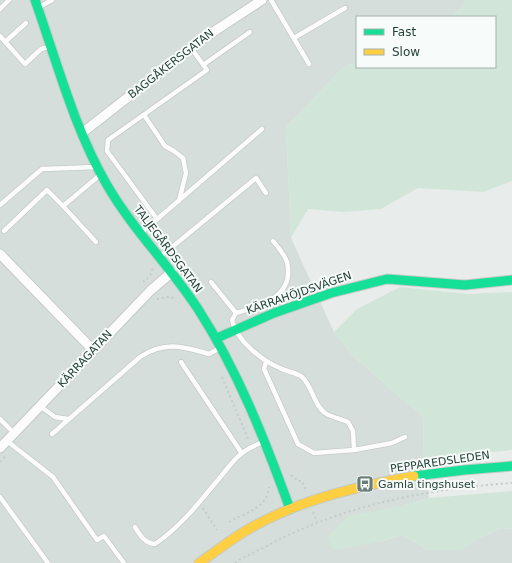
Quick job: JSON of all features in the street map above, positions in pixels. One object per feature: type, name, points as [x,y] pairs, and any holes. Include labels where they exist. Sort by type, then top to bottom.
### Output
[{"type":"street","name":"BAGGÅKERSGATAN","points":[[82,133],[219,27],[262,0]]},
{"type":"street","name":"TALJEGÅRDSGATAN","points":[[36,4],[82,133],[99,170],[126,214],[172,272],[216,338],[243,392],[280,480],[290,509]]},
{"type":"street","points":[[0,254],[93,350]]},
{"type":"street","name":"KÄRRAGATAN","points":[[0,448],[150,291],[172,272]]},
{"type":"street","name":"KÄRRAHÖJDSVÄGEN","points":[[216,338],[274,313],[332,293],[387,279],[465,285],[512,280]]},
{"type":"street","name":"PEPPAREDSLEDEN","points":[[199,563],[246,531],[290,509],[335,492],[365,484],[473,467],[512,466]]},
{"type":"lane","points":[[0,9],[9,0]]},
{"type":"lane","points":[[36,4],[52,0]]},
{"type":"lane","points":[[271,0],[309,64]]},
{"type":"lane","points":[[294,38],[345,8]]},
{"type":"lane","points":[[5,42],[26,23]]},
{"type":"lane","points":[[203,64],[250,32]]},
{"type":"lane","points":[[0,36],[25,64],[41,49],[51,46]]},
{"type":"lane","points":[[157,219],[107,151],[108,140],[207,70],[191,48]]},
{"type":"lane","points":[[144,115],[165,146],[183,158],[186,173],[179,201]]},
{"type":"lane","points":[[141,233],[262,129]]},
{"type":"lane","points":[[0,205],[42,169],[99,170]]},
{"type":"lane","points":[[63,206],[99,170]]},
{"type":"lane","points":[[160,257],[256,178],[266,192]]},
{"type":"lane","points":[[4,231],[47,190],[96,242]]},
{"type":"lane","points":[[274,241],[287,261],[289,278],[280,293],[270,300],[250,309],[236,313],[232,320],[235,329],[243,341],[266,362],[304,378],[317,404],[326,414],[348,422],[353,431],[354,450]]},
{"type":"lane","points":[[211,282],[236,313]]},
{"type":"lane","points":[[52,434],[140,357],[152,349],[164,346],[190,349],[209,354],[221,348]]},
{"type":"lane","points":[[181,362],[241,452]]},
{"type":"lane","points":[[266,362],[264,370],[298,444],[314,453],[354,450],[392,443],[405,437]]},
{"type":"lane","points":[[40,406],[55,417],[68,419]]},
{"type":"lane","points":[[0,419],[14,433]]},
{"type":"lane","points":[[8,441],[53,477],[97,540],[104,536],[124,563]]},
{"type":"lane","points":[[135,527],[148,544],[155,544],[164,539],[199,502],[229,464],[241,452],[263,442]]},
{"type":"lane","points":[[0,497],[48,563]]},
{"type":"path","points":[[167,296],[181,301]]},
{"type":"path","points":[[235,563],[302,528],[382,501],[449,489],[512,483]]},
{"type":"path","points":[[229,522],[256,509],[265,502],[269,484]]},
{"type":"path","points":[[199,502],[217,530]]},
{"type":"shaded area","points":[[0,0],[466,0],[461,8],[451,16],[356,16],[356,63],[345,66],[286,127],[291,238],[334,332],[353,356],[423,417],[424,458],[429,498],[405,505],[379,542],[403,535],[427,550],[460,550],[477,539],[501,528],[512,529],[512,563],[0,563]]},
{"type":"green space","points":[[466,0],[512,0],[512,181],[483,192],[418,188],[381,209],[343,212],[308,209],[291,238],[286,127],[345,66],[356,63],[356,68],[496,68],[496,16],[451,16],[461,8]]},
{"type":"green space","points":[[400,287],[470,294],[512,292],[512,450],[424,458],[423,417],[353,356],[334,332],[357,309]]},
{"type":"green space","points":[[512,491],[512,529],[501,528],[477,539],[460,550],[427,550],[403,535],[379,542],[333,550],[327,538],[349,516],[405,505],[429,498]]},
{"type":"traffic: fast","points":[[35,0],[67,94],[95,163],[107,185],[128,217],[176,278],[198,309],[226,357],[250,406],[290,509]]},
{"type":"traffic: fast","points":[[217,338],[274,313],[331,293],[387,279],[465,285],[512,280]]},
{"type":"traffic: fast","points":[[414,476],[512,466]]},
{"type":"traffic: slow","points":[[199,563],[247,530],[286,510],[349,490],[414,476]]},
{"type":"place","name":"Gamla tingshuset","points":[[365,484]]}]
